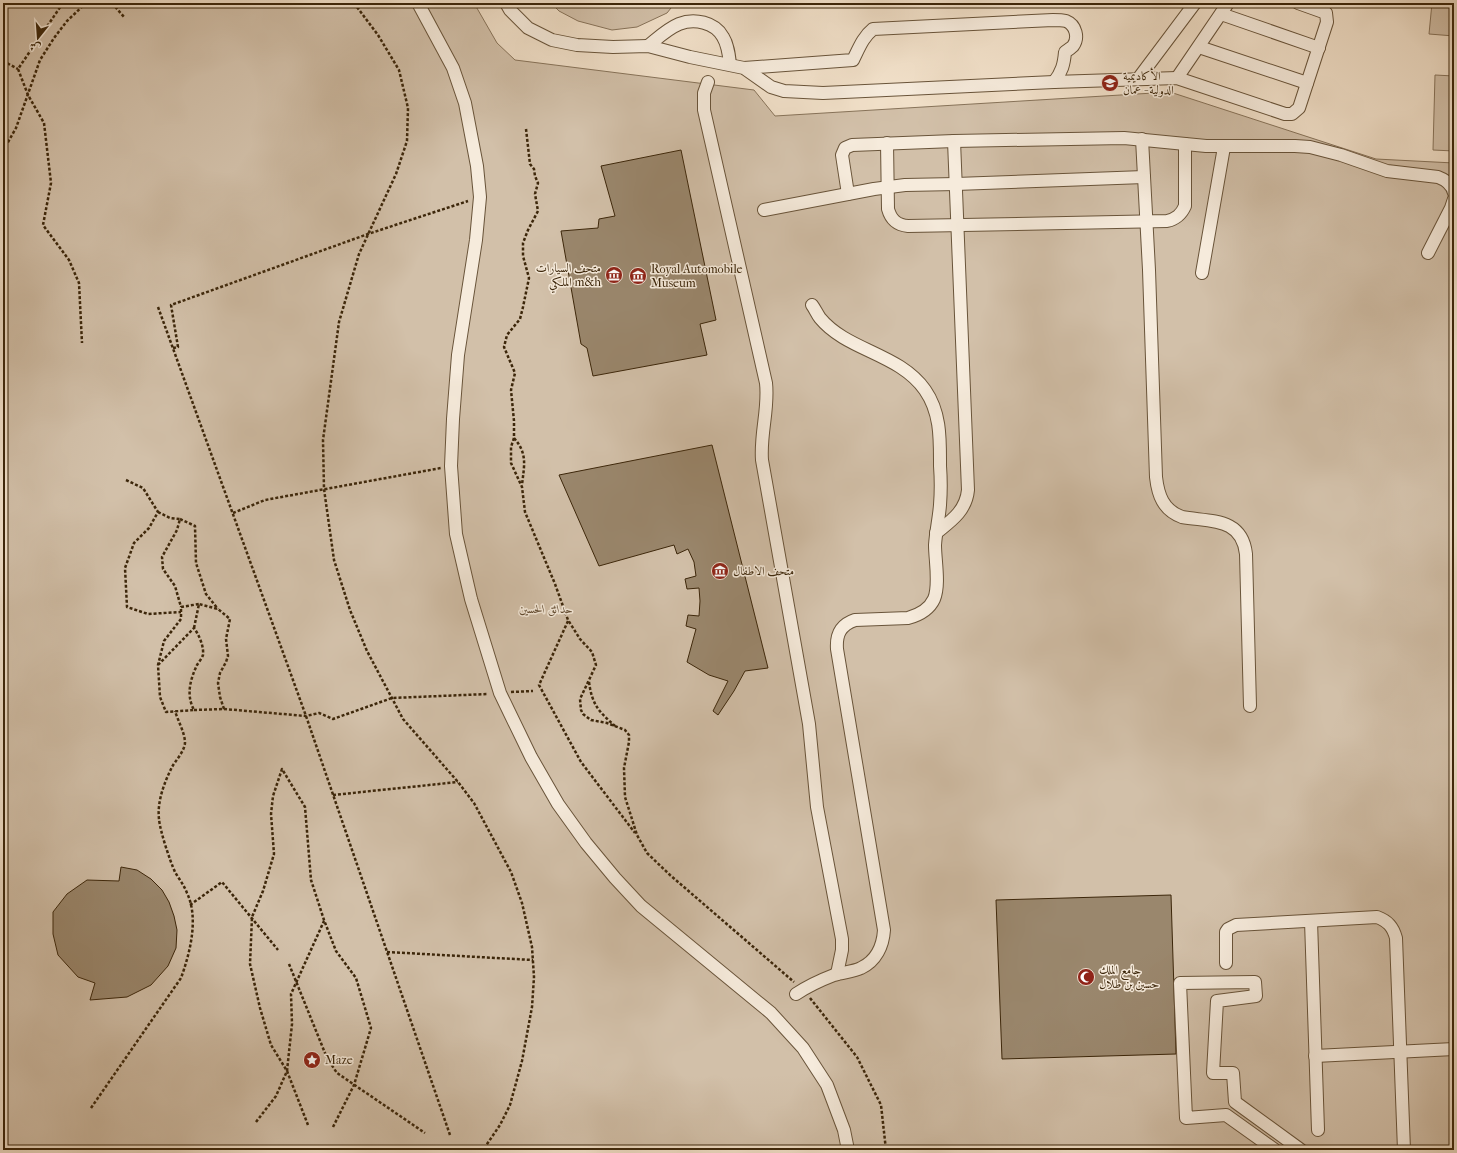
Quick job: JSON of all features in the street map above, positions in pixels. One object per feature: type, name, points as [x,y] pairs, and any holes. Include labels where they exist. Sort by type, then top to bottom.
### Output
[{"type":"street","points":[[418,3],[453,68],[465,103],[477,166],[480,197],[476,240],[458,355],[451,466],[456,534],[471,599],[500,693],[531,757],[558,804],[586,843],[615,878],[641,906],[771,1012],[803,1048],[827,1085],[844,1130],[848,1150]]},
{"type":"street","points":[[506,3],[510,10],[528,28],[552,40],[577,45],[613,47],[648,46],[690,57],[730,64],[744,68],[771,86],[784,91],[823,93],[1054,82],[1177,78],[1284,114],[1292,114],[1299,108],[1327,22],[1326,13],[1298,3]]},
{"type":"street","points":[[1138,79],[1195,3]]},
{"type":"street","points":[[1177,78],[1228,3]]},
{"type":"street","points":[[1221,14],[1319,48]]},
{"type":"street","points":[[744,68],[853,60],[863,39],[873,29],[1053,20],[1065,21],[1072,24],[1075,29],[1076,37],[1072,47],[1065,52],[1063,69],[1054,82]]},
{"type":"street","points":[[648,46],[669,29],[678,24],[687,21],[702,21],[714,27],[723,37],[728,50],[730,64]]},
{"type":"street","points":[[1199,47],[1307,83]]},
{"type":"street","points":[[708,82],[704,93],[704,110],[766,383],[767,404],[761,438],[762,460],[809,724],[817,807],[842,939],[842,950],[837,974]]},
{"type":"street","points":[[848,194],[842,155],[845,148],[852,145],[954,141],[1124,138],[1224,147],[1295,146],[1326,150],[1387,171],[1444,179],[1450,183],[1454,193]]},
{"type":"street","points":[[1142,139],[1147,222],[1156,477],[1158,492],[1164,506],[1175,515],[1225,523],[1232,527],[1242,539],[1246,554],[1250,706]]},
{"type":"street","points":[[936,533],[953,519],[962,509],[968,497],[954,141]]},
{"type":"street","points":[[886,143],[888,209],[890,215],[897,224],[908,226],[1147,222],[1173,220],[1182,212],[1185,206],[1185,144]]},
{"type":"street","points":[[1202,273],[1224,147]]},
{"type":"street","points":[[764,210],[888,187],[922,184],[1144,177]]},
{"type":"street","points":[[1428,253],[1451,208],[1454,199]]},
{"type":"street","points":[[799,992],[819,981],[837,974],[861,968],[869,963],[875,956],[883,940],[884,930],[837,649],[837,636],[843,626],[854,620],[908,618],[924,612],[930,606],[936,590],[936,533],[941,497],[939,431],[935,409],[930,399],[917,380],[899,366],[848,340],[829,326],[812,305]]},
{"type":"street","points":[[1226,963],[1226,932],[1232,926],[1377,918],[1390,924],[1396,938],[1404,1150]]},
{"type":"street","points":[[1311,921],[1318,1130]]},
{"type":"street","points":[[1275,1150],[1226,1115],[1186,1118],[1180,983],[1255,982],[1256,996],[1217,1001],[1213,1073],[1234,1073],[1235,1102],[1301,1150]]},
{"type":"street","points":[[1315,1056],[1454,1049]]},
{"type":"path","points":[[18,69],[64,3]]},
{"type":"path","points":[[3,152],[16,128],[40,60],[67,21],[86,3]]},
{"type":"path","points":[[112,3],[124,17]]},
{"type":"path","points":[[354,3],[378,35],[399,70],[408,108],[407,140],[396,174],[359,254],[339,322],[323,440],[324,489],[334,560],[350,610],[367,651],[403,719],[458,782],[474,803],[511,872],[522,903],[532,947],[534,977],[532,1007],[522,1060],[510,1105],[500,1125],[483,1150]]},
{"type":"path","points":[[3,61],[18,69],[28,95],[44,123],[51,183],[43,225],[69,260],[79,283],[82,343]]},
{"type":"path","points":[[522,487],[511,463],[511,447],[514,438],[514,421],[511,390],[515,373],[504,347],[507,335],[520,319],[523,307],[529,278],[523,256],[523,243],[538,211],[535,194],[538,183],[534,176],[534,169],[530,164],[526,128]]},
{"type":"path","points":[[173,348],[178,347],[171,305],[368,234],[480,197]]},
{"type":"path","points":[[158,307],[306,716],[450,1134]]},
{"type":"path","points":[[514,438],[521,446],[524,456],[522,487],[525,512],[555,584],[568,620],[580,639],[592,652],[596,666],[580,699],[581,710],[583,714],[591,720],[625,730],[629,735],[624,768],[625,797],[637,835]]},
{"type":"path","points":[[233,513],[265,500],[451,466]]},
{"type":"path","points":[[126,480],[143,488],[158,512],[170,518],[180,519],[195,526],[196,563],[206,594],[218,609],[230,619],[226,640],[228,656],[220,673],[218,683],[224,710]]},
{"type":"path","points":[[158,512],[149,528],[134,543],[125,568],[127,607],[148,614],[181,612]]},
{"type":"path","points":[[180,519],[177,530],[162,557],[163,569],[175,586],[181,608],[182,619],[164,641],[158,665],[160,697],[166,712],[224,710],[306,716],[319,713],[332,718],[392,698],[533,691]]},
{"type":"path","points":[[181,608],[199,604],[218,609]]},
{"type":"path","points":[[158,665],[194,628],[199,604]]},
{"type":"path","points":[[568,620],[539,685],[581,762],[637,835],[647,853],[670,875],[774,964],[799,992],[814,1004],[857,1057],[880,1105],[886,1150]]},
{"type":"path","points":[[194,628],[202,644],[203,655],[196,666],[189,688],[190,702],[194,710]]},
{"type":"path","points":[[589,681],[591,697],[597,708],[617,727]]},
{"type":"path","points":[[91,1108],[181,978],[188,961],[193,932],[193,917],[188,894],[175,871],[159,820],[159,805],[162,788],[185,743],[175,711]]},
{"type":"path","points":[[308,1126],[288,1071],[271,1045],[260,1008],[250,964],[252,917],[263,891],[274,854],[271,814],[273,796],[282,769],[305,807],[311,880],[336,951],[356,978],[371,1028],[354,1085],[333,1127]]},
{"type":"path","points":[[333,796],[458,782]]},
{"type":"path","points":[[190,904],[222,882],[278,950]]},
{"type":"path","points":[[256,1122],[276,1096],[288,1071],[292,1024],[291,994],[324,920]]},
{"type":"path","points":[[387,952],[533,960]]},
{"type":"path","points":[[289,964],[327,1058],[337,1073],[425,1133]]},
{"type":"green space","name":"حدائق الحسين","points":[[3,3],[474,3],[497,43],[515,60],[754,90],[775,116],[1170,92],[1376,159],[1454,163],[1454,1095],[1449,1150],[3,1150]]},
{"type":"green space","points":[[551,3],[675,3],[667,13],[637,27],[612,30],[578,21],[559,11]]},
{"type":"green space","points":[[1432,3],[1454,3],[1454,36],[1429,34]]},
{"type":"green space","points":[[1435,75],[1454,76],[1454,151],[1433,150]]},
{"type":"building","name":"Royal Automobile Museum","points":[[681,150],[716,320],[700,324],[707,355],[593,376],[587,348],[581,344],[561,231],[598,228],[599,219],[615,216],[601,166]]},
{"type":"building","name":"متحف الاطفال","points":[[712,445],[768,668],[745,671],[718,715],[713,711],[728,681],[709,675],[687,662],[696,629],[686,626],[688,615],[699,616],[700,601],[699,588],[687,589],[685,579],[696,576],[694,562],[688,549],[677,554],[674,545],[599,566],[559,475]]},
{"type":"building","points":[[121,867],[137,870],[151,879],[162,890],[169,902],[174,916],[177,930],[176,948],[168,966],[151,985],[127,997],[90,1000],[95,983],[78,977],[58,955],[53,934],[53,912],[67,894],[87,880],[119,881]]},
{"type":"building","name":"جامع الملك حسين بن طلال","points":[[1171,895],[1176,1054],[1002,1059],[996,900]]},
{"type":"place","name":"الأكاديمية الدولية - عمان","points":[[1110,83]]},
{"type":"place","name":"متحف السيارات الملكي m&h","points":[[614,275]]},
{"type":"place","name":"Royal Automobile Museum","points":[[638,276]]},
{"type":"place","name":"متحف الاطفال","points":[[720,571]]},
{"type":"place","name":"جامع الملك حسين بن طلال","points":[[1086,977]]},
{"type":"place","name":"Maze","points":[[312,1060]]}]
